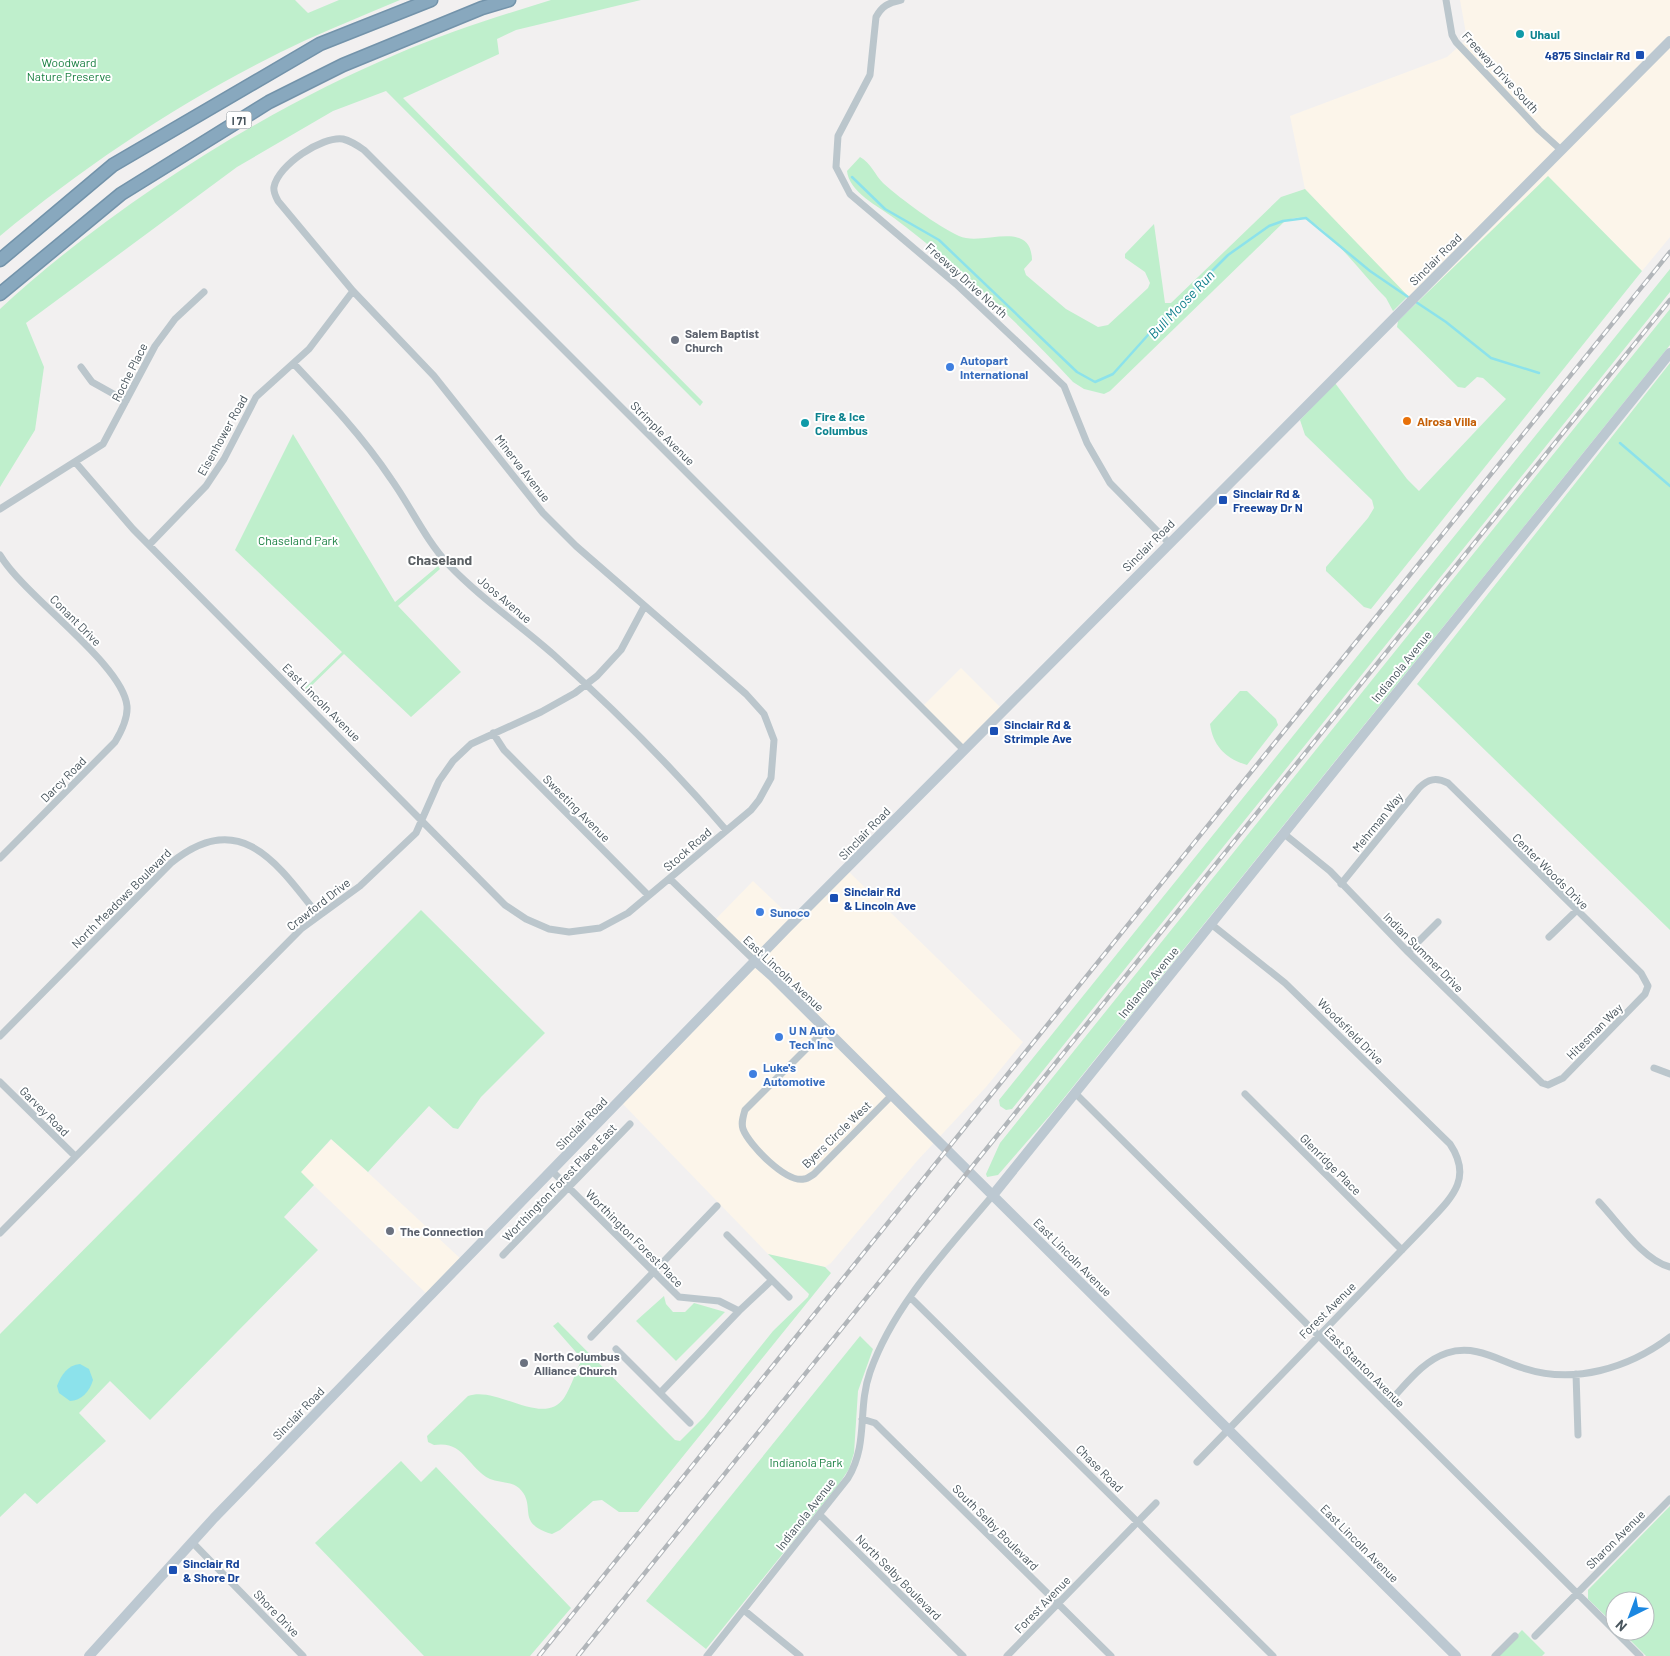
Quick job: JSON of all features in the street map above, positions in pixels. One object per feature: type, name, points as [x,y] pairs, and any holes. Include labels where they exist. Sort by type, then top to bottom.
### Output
[{"type":"highway","name":"I 71","points":[[0,260],[113,165],[320,44],[431,0]]},
{"type":"highway","name":"I 71","points":[[0,294],[121,194],[269,102],[343,65],[482,8],[509,0]]},
{"type":"main road","name":"Sinclair Road","points":[[89,1656],[192,1542],[755,961],[1168,542],[1670,41]]},
{"type":"main road","name":"Indianola Avenue","points":[[993,1195],[1670,353]]},
{"type":"main road","name":"East Lincoln Avenue","points":[[755,961],[892,1094],[1456,1656]]},
{"type":"street","name":"Freeway Drive North","points":[[900,0],[888,3],[876,17],[870,75],[838,136],[836,166],[850,194],[956,284],[1064,386],[1087,443],[1110,483],[1168,542]]},
{"type":"street","name":"Freeway Drive South","points":[[1446,0],[1452,34],[1456,42],[1539,130],[1560,149]]},
{"type":"street","name":"Strimple Avenue","points":[[273,190],[276,178],[292,161],[322,142],[342,139],[354,143],[364,150],[963,749]]},
{"type":"street","name":"Minerva Avenue","points":[[273,190],[278,201],[353,291],[434,376],[544,512],[576,546],[746,694],[764,714],[774,740]]},
{"type":"street","name":"Eisenhower Road","points":[[149,545],[206,486],[224,459],[256,397],[309,349],[353,291]]},
{"type":"street","name":"Roche Place","points":[[0,509],[76,463],[103,444],[164,332],[204,292]]},
{"type":"street","name":"Joos Avenue","points":[[294,364],[338,409],[392,479],[419,524],[446,562],[466,582],[586,684],[657,754],[726,830]]},
{"type":"street","points":[[81,366],[92,382],[126,402]]},
{"type":"street","name":"East Lincoln Avenue","points":[[76,463],[149,545],[505,905],[526,919],[548,930],[569,932]]},
{"type":"street","name":"Conant Drive","points":[[0,555],[17,577],[107,667],[120,685],[127,707]]},
{"type":"street","name":"Crawford Drive","points":[[0,1233],[283,946],[318,915],[360,886],[416,833],[439,781],[453,760],[471,744],[541,712],[597,676],[621,650],[644,607]]},
{"type":"street","name":"Darcy Road","points":[[0,858],[115,742],[121,731],[127,707]]},
{"type":"street","name":"Sweeting Avenue","points":[[493,733],[504,750],[648,895]]},
{"type":"street","name":"Stock Road","points":[[569,932],[600,928],[628,913],[751,810],[771,778],[774,740]]},
{"type":"street","name":"Mehrman Way","points":[[1340,884],[1418,788],[1433,779]]},
{"type":"street","name":"Center Woods Drive","points":[[1433,779],[1448,783],[1641,973],[1648,986]]},
{"type":"street","name":"Indian Summer Drive","points":[[1283,833],[1330,871],[1340,884],[1536,1079],[1548,1085]]},
{"type":"street","name":"North Meadows Boulevard","points":[[0,1036],[171,863],[196,846],[226,840],[244,844],[261,851],[288,876],[318,915]]},
{"type":"street","name":"East Lincoln Avenue","points":[[670,879],[755,961]]},
{"type":"street","points":[[1549,937],[1576,911]]},
{"type":"street","points":[[1408,952],[1438,922]]},
{"type":"street","name":"Woodsfield Drive","points":[[1211,924],[1285,983],[1314,1010],[1450,1144],[1457,1155],[1461,1168]]},
{"type":"street","name":"Hitesman Way","points":[[1548,1085],[1563,1078],[1640,1001],[1648,986]]},
{"type":"street","name":"Byers Circle West","points":[[826,1029],[744,1110],[742,1127],[746,1136],[767,1160],[793,1178],[804,1179],[814,1174],[892,1094]]},
{"type":"street","points":[[1654,1068],[1670,1074]]},
{"type":"street","name":"Garvey Road","points":[[0,1082],[74,1156]]},
{"type":"street","name":"East Stanton Avenue","points":[[1075,1093],[1640,1656]]},
{"type":"street","name":"Glenridge Place","points":[[1245,1094],[1402,1250]]},
{"type":"street","name":"Worthington Forest Place East","points":[[504,1255],[630,1124]]},
{"type":"street","name":"Forest Avenue","points":[[1197,1462],[1227,1428],[1402,1250],[1452,1196],[1459,1183],[1461,1168]]},
{"type":"street","name":"Worthington Forest Place","points":[[552,1171],[679,1297],[719,1301],[739,1311]]},
{"type":"street","name":"Indianola Avenue","points":[[707,1656],[745,1611],[854,1468],[862,1442],[863,1395],[875,1358],[892,1324],[910,1297],[993,1195]]},
{"type":"street","points":[[1599,1202],[1646,1254],[1660,1265],[1670,1267]]},
{"type":"street","points":[[591,1336],[717,1206]]},
{"type":"street","points":[[727,1235],[789,1297]]},
{"type":"street","points":[[661,1392],[739,1311],[772,1280]]},
{"type":"street","name":"Chase Road","points":[[910,1297],[1273,1656]]},
{"type":"street","points":[[1387,1404],[1427,1363],[1437,1357],[1457,1350],[1470,1350],[1490,1355],[1525,1369],[1555,1374],[1576,1374],[1617,1366],[1637,1359],[1670,1337]]},
{"type":"street","points":[[616,1349],[690,1423]]},
{"type":"street","points":[[1576,1374],[1578,1435]]},
{"type":"street","name":"South Selby Boulevard","points":[[862,1419],[875,1423],[883,1430],[1111,1656]]},
{"type":"street","name":"Sharon Avenue","points":[[1535,1636],[1670,1499]]},
{"type":"street","name":"Forest Avenue","points":[[1007,1656],[1156,1503]]},
{"type":"street","name":"North Selby Boulevard","points":[[820,1515],[963,1656]]},
{"type":"street","name":"Shore Drive","points":[[192,1542],[303,1656]]},
{"type":"street","points":[[745,1611],[800,1656]]},
{"type":"street","points":[[1495,1656],[1515,1636]]},
{"type":"shaded area","points":[[1460,0],[1670,0],[1670,237],[1642,271],[1548,177],[1415,304],[1305,189],[1290,116],[1447,57],[1467,39]]},
{"type":"shaded area","points":[[961,668],[1002,709],[961,751],[920,709]]},
{"type":"shaded area","points":[[846,869],[1023,1042],[986,1087],[917,1161],[831,1263],[825,1267],[768,1254],[620,1101],[754,964],[712,923],[753,881],[795,921]]},
{"type":"shaded area","points":[[332,1139],[463,1261],[429,1296],[300,1172]]},
{"type":"green space","name":"Woodward Nature Preserve","points":[[0,0],[295,0],[308,13],[339,0],[400,0],[306,40],[225,81],[186,104],[147,128],[72,180],[0,236]]},
{"type":"green space","points":[[551,0],[641,0],[516,30],[497,39],[499,54],[403,98],[703,402],[700,406],[386,91],[333,111],[237,167],[26,323],[44,367],[35,430],[0,487],[0,309],[43,271],[137,199],[188,165],[292,104],[345,77],[416,46],[454,31]]},
{"type":"green space","points":[[860,157],[867,162],[883,183],[900,197],[930,219],[959,236],[980,238],[1004,236],[1023,240],[1030,247],[1032,260],[1024,269],[1026,275],[1066,309],[1098,327],[1108,325],[1148,288],[1150,283],[1145,272],[1125,258],[1125,254],[1154,224],[1165,303],[1171,303],[1281,197],[1305,189],[1408,296],[1393,311],[1386,298],[1326,233],[1308,220],[1291,219],[1285,221],[1110,391],[1104,394],[1084,389],[1073,382],[1031,338],[965,276],[894,218],[865,198],[853,186],[847,171]]},
{"type":"green space","points":[[1548,176],[1642,271],[1371,609],[1364,607],[1326,571],[1326,567],[1368,518],[1374,508],[1372,500],[1305,435],[1300,420],[1335,383],[1407,479],[1419,491],[1506,399],[1483,378],[1477,377],[1465,388],[1458,387],[1397,327],[1398,321]]},
{"type":"green space","points":[[1670,269],[1670,292],[1012,1109],[1006,1110],[1000,1106],[999,1100]]},
{"type":"green space","points":[[1670,309],[1670,345],[1051,1114],[998,1175],[987,1177],[986,1174],[1000,1143]]},
{"type":"green space","points":[[1670,363],[1670,930],[1417,684]]},
{"type":"green space","name":"Chaseland Park","points":[[293,434],[395,602],[438,566],[440,569],[398,606],[461,672],[411,717],[344,654],[306,691],[304,689],[342,652],[235,550]]},
{"type":"green space","points":[[1240,691],[1247,691],[1276,719],[1278,725],[1247,765],[1227,755],[1217,745],[1210,724]]},
{"type":"green space","points":[[421,910],[545,1033],[481,1097],[458,1129],[453,1128],[429,1106],[368,1172],[331,1139],[301,1172],[314,1185],[284,1217],[318,1250],[150,1420],[110,1381],[79,1413],[106,1441],[37,1504],[25,1493],[0,1517],[0,1334]]},
{"type":"green space","points":[[768,1254],[825,1267],[831,1273],[638,1512],[619,1512],[602,1500],[593,1501],[560,1530],[552,1534],[540,1530],[533,1525],[530,1519],[527,1501],[519,1488],[512,1484],[490,1479],[482,1474],[459,1450],[428,1442],[427,1436],[468,1396],[480,1394],[492,1396],[532,1408],[544,1409],[555,1406],[564,1398],[582,1359],[553,1326],[558,1322],[675,1440],[680,1441],[704,1417],[773,1331],[808,1297],[809,1294]]},
{"type":"green space","points":[[664,1296],[666,1304],[673,1312],[685,1312],[694,1303],[725,1312],[676,1361],[636,1321]]},
{"type":"green space","name":"Indianola Park","points":[[860,1336],[873,1349],[858,1391],[854,1453],[849,1469],[839,1484],[706,1649],[646,1601]]},
{"type":"green space","points":[[401,1461],[421,1482],[436,1467],[571,1608],[530,1656],[424,1656],[315,1543]]},
{"type":"green space","points":[[1670,1506],[1670,1656],[1646,1656],[1631,1641],[1655,1641],[1655,1591],[1605,1591],[1605,1615],[1588,1599],[1588,1590]]},
{"type":"green space","points":[[1522,1630],[1545,1653],[1542,1656],[1497,1656]]},
{"type":"water","points":[[80,1364],[89,1369],[93,1380],[90,1388],[84,1395],[74,1401],[70,1401],[59,1393],[57,1386],[65,1371],[72,1366]]},
{"type":"waterway","name":"Bull Moose Run","points":[[852,177],[885,209],[939,240],[1077,372],[1095,382],[1113,374],[1148,335],[1228,255],[1269,226],[1283,221],[1306,218],[1370,271],[1411,299]]},
{"type":"waterway","name":"Bull Moose Run","points":[[1416,302],[1446,322],[1491,358],[1539,373]]},
{"type":"waterway","points":[[1620,443],[1670,486]]},
{"type":"railway","points":[[539,1656],[1670,252]]},
{"type":"railway","points":[[578,1656],[1670,300]]},
{"type":"place","name":"Uhaul","points":[[1520,34]]},
{"type":"place","name":"4875 Sinclair Rd","points":[[1640,55]]},
{"type":"place","name":"Salem Baptist Church","points":[[675,340]]},
{"type":"place","name":"Autopart International","points":[[950,367]]},
{"type":"place","name":"Alrosa Villa","points":[[1407,421]]},
{"type":"place","name":"Fire & Ice Columbus","points":[[805,423]]},
{"type":"place","name":"Sinclair Rd & Freeway Dr N","points":[[1223,500]]},
{"type":"place","name":"Sinclair Rd & Strimple Ave","points":[[994,731]]},
{"type":"place","name":"Sinclair Rd & Lincoln Ave","points":[[834,898]]},
{"type":"place","name":"Sunoco","points":[[760,912]]},
{"type":"place","name":"U N Auto Tech Inc","points":[[779,1037]]},
{"type":"place","name":"Luke's Automotive","points":[[753,1074]]},
{"type":"place","name":"The Connection","points":[[390,1231]]},
{"type":"place","name":"North Columbus Alliance Church","points":[[524,1363]]},
{"type":"place","name":"Sinclair Rd & Shore Dr","points":[[173,1570]]},
{"type":"district","name":"Chaseland","points":[[440,559]]}]
